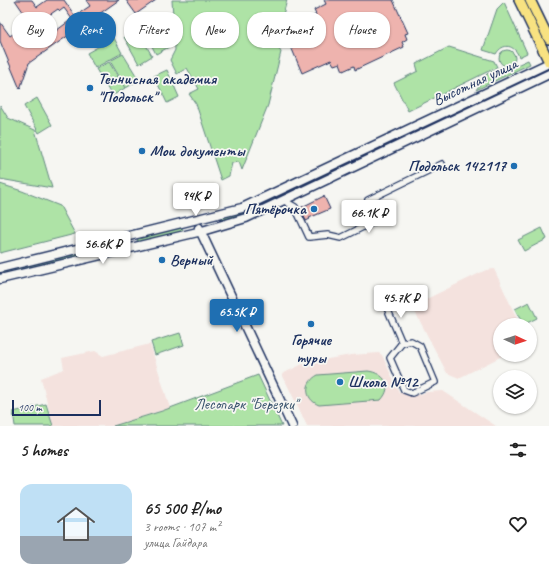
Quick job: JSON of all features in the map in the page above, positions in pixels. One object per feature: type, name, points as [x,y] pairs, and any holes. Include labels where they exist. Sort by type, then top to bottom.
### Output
[{"type":"main road","points":[[519,0],[549,63]]},
{"type":"main road","points":[[530,0],[549,39]]},
{"type":"street","name":"Высотная улица","points":[[0,268],[242,208],[549,63]]},
{"type":"street","name":"Высотная улица","points":[[0,279],[202,231],[246,218],[549,74]]},
{"type":"street","points":[[414,126],[418,135]]},
{"type":"street","points":[[283,200],[295,207],[309,237],[328,235],[341,238],[377,220],[368,200],[442,164]]},
{"type":"street","points":[[305,179],[309,187]]},
{"type":"street","points":[[202,231],[206,220],[212,216]]},
{"type":"street","points":[[186,223],[193,224],[202,231],[292,426]]},
{"type":"street","points":[[124,238],[127,249]]},
{"type":"street","points":[[384,301],[402,343]]},
{"type":"street","points":[[410,342],[420,346],[435,382],[412,393],[404,390],[390,358],[402,343],[410,342]]},
{"type":"shaded area","points":[[494,269],[517,318],[493,318],[493,361],[459,378],[447,373],[412,306],[486,270]]},
{"type":"shaded area","points":[[150,344],[170,408],[113,426],[53,426],[41,378],[64,369],[62,358],[95,351],[103,356]]},
{"type":"shaded area","name":"Школа №12","points":[[379,353],[382,355],[399,392],[414,396],[427,392],[443,391],[496,426],[307,426],[282,374],[305,363],[351,355]]},
{"type":"green space","points":[[172,0],[287,0],[284,12],[247,12],[247,48],[278,48],[281,52],[268,105],[242,170],[239,162],[232,163],[229,176],[221,180],[196,104],[189,94],[199,89],[187,68],[177,74],[170,60],[175,48],[183,48],[183,12],[173,12]]},
{"type":"green space","points":[[504,2],[527,53],[519,57],[515,50],[509,46],[502,48],[496,54],[483,50],[497,9]]},
{"type":"green space","points":[[116,42],[122,53],[95,68],[87,53],[96,48],[116,48]]},
{"type":"green space","points":[[449,47],[494,61],[497,67],[408,111],[394,83],[418,71],[416,64]]},
{"type":"green space","points":[[130,48],[148,48],[152,56],[139,64]]},
{"type":"green space","points":[[153,48],[167,48],[156,54]]},
{"type":"green space","points":[[507,50],[514,55],[515,58],[510,65],[507,66],[500,61],[499,58],[504,51]]},
{"type":"green space","points":[[123,54],[139,80],[126,88],[110,61]]},
{"type":"green space","points":[[528,60],[530,64],[476,90],[487,74],[501,67],[508,69]]},
{"type":"green space","points":[[109,62],[125,88],[112,96],[96,69]]},
{"type":"green space","points":[[167,70],[179,97],[167,103],[154,76]]},
{"type":"green space","points":[[37,98],[52,125],[39,133],[24,106]]},
{"type":"green space","points":[[0,105],[8,118],[35,130],[52,188],[0,179]]},
{"type":"green space","points":[[410,132],[412,135],[316,181],[314,180],[314,178]]},
{"type":"green space","points":[[0,184],[60,206],[75,234],[0,253]]},
{"type":"green space","points":[[301,185],[302,188],[247,213],[221,222],[219,218],[246,210]]},
{"type":"green space","points":[[180,228],[183,229],[181,232],[140,243],[137,241],[138,238]]},
{"type":"green space","points":[[542,228],[547,239],[524,251],[518,240]]},
{"type":"green space","points":[[96,248],[97,252],[0,275],[0,271]]},
{"type":"green space","points":[[529,302],[537,318],[520,318],[515,309]]},
{"type":"green space","points":[[180,333],[184,345],[155,355],[151,342]]},
{"type":"green space","points":[[368,371],[379,374],[383,377],[387,385],[385,395],[381,400],[319,405],[308,395],[308,386],[310,382],[318,375]]},
{"type":"green space","name":"Лесопарк \"Березки\"","points":[[258,375],[282,426],[113,426],[162,411]]},
{"type":"green space","points":[[46,404],[53,426],[15,426],[13,412]]},
{"type":"building","points":[[15,0],[32,0],[37,7],[47,0],[64,0],[72,12],[67,12],[64,8],[60,11],[58,9],[54,12],[23,12]]},
{"type":"building","points":[[86,0],[119,0],[102,12],[81,12],[90,6]]},
{"type":"building","points":[[126,0],[156,0],[139,12],[135,12]]},
{"type":"building","points":[[324,0],[393,0],[408,33],[405,34],[407,39],[402,42],[404,47],[355,70],[354,66],[343,71],[340,63],[334,65],[331,60],[302,73],[292,48],[326,48],[326,12],[315,12],[314,10],[326,4]]},
{"type":"building","points":[[0,22],[10,36],[12,35],[12,48],[50,48],[29,63],[20,89],[0,41]]},
{"type":"building","points":[[65,24],[65,38],[57,43],[57,30]]},
{"type":"building","name":"Пятёрочка","points":[[324,196],[330,209],[309,218],[310,219],[306,221],[300,208]]},
{"type":"place","name":"Теннисная академия \"Подольск\"","points":[[90,88]]},
{"type":"place","name":"Мои документы","points":[[142,151]]},
{"type":"place","name":"Подольск 142117","points":[[514,166]]},
{"type":"place","name":"Пятёрочка","points":[[314,209]]},
{"type":"place","name":"Верный","points":[[162,260]]},
{"type":"place","name":"Горячие туры","points":[[311,324]]},
{"type":"place","name":"Школа №12","points":[[340,382]]}]
